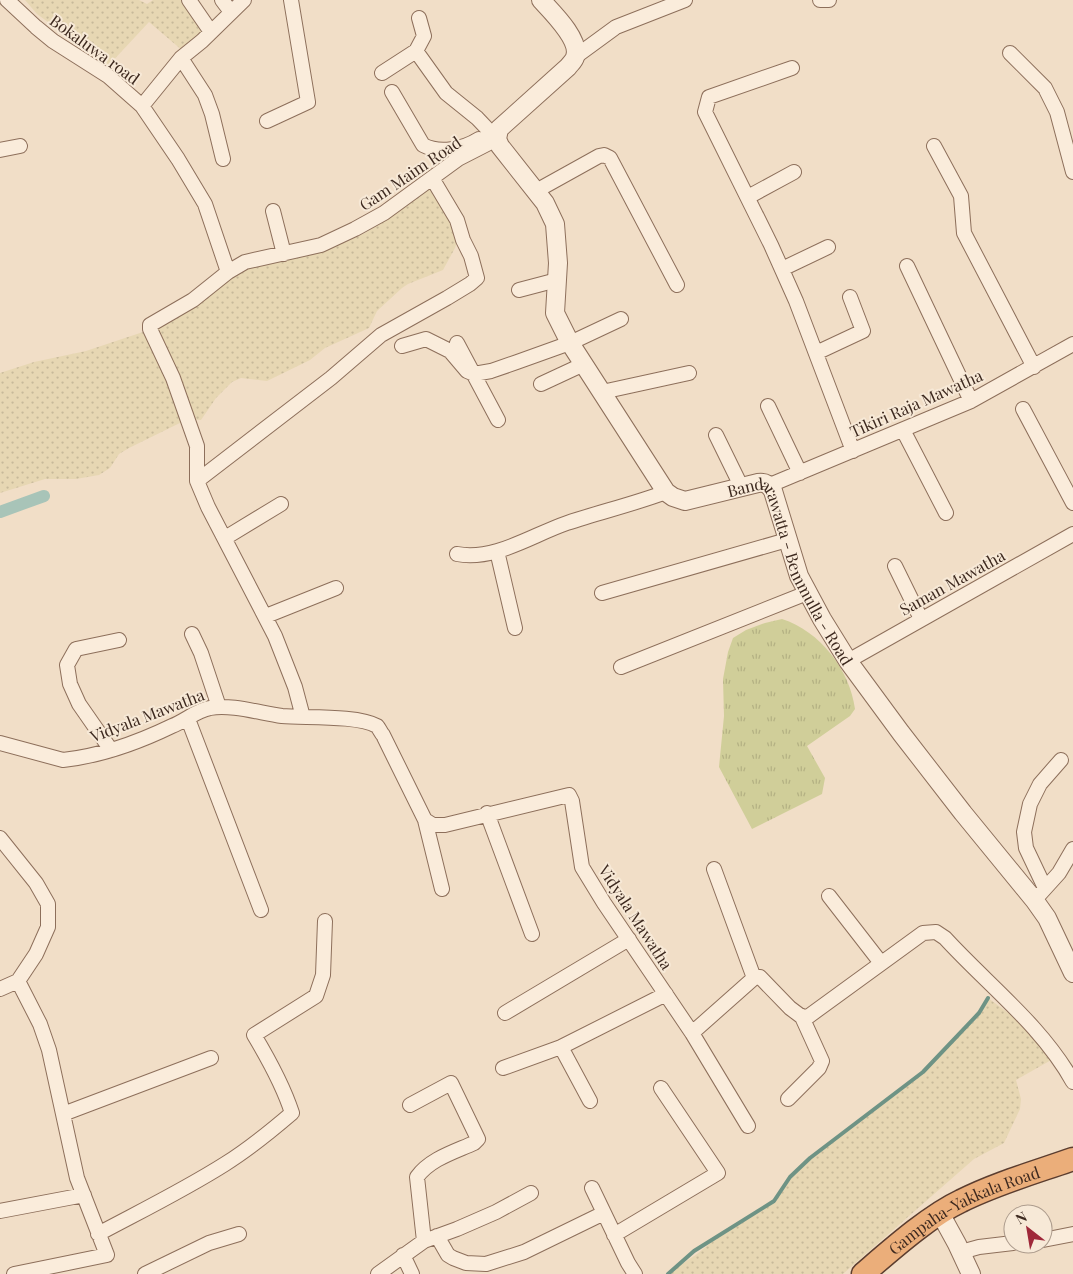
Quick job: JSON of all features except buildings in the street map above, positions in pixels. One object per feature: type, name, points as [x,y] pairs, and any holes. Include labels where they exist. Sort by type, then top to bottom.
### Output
[{"type":"highway","name":"Gampaha-Yakkala Road","points":[[863,1274],[940,1213],[961,1200],[1073,1159]]},
{"type":"street","name":"Bokaluwa road","points":[[7,0],[53,41],[108,76],[142,106],[181,58],[244,0]]},
{"type":"street","points":[[189,0],[211,32]]},
{"type":"street","points":[[222,0],[231,12]]},
{"type":"street","points":[[267,121],[308,102],[291,0]]},
{"type":"street","points":[[541,0],[573,38],[576,46],[575,56]]},
{"type":"street","points":[[392,92],[423,145],[432,150],[453,149],[471,144],[493,136],[568,67],[575,56],[616,27],[685,0]]},
{"type":"street","points":[[820,0],[828,0]]},
{"type":"street","points":[[382,73],[416,51],[424,36],[419,18]]},
{"type":"street","points":[[416,51],[446,92],[477,118],[493,136],[551,213],[555,224],[558,263],[555,313],[570,343],[666,492],[634,504],[567,524],[497,551],[471,557],[457,554]]},
{"type":"street","points":[[1010,53],[1045,88],[1058,112],[1073,172]]},
{"type":"street","points":[[181,58],[205,94],[224,159]]},
{"type":"street","points":[[792,68],[709,97],[705,112],[782,269],[853,451]]},
{"type":"street","points":[[142,106],[178,159],[205,204],[228,272]]},
{"type":"street","name":"Gam Maim Road","points":[[197,481],[197,446],[173,378],[150,329],[150,325],[193,300],[228,272],[245,262],[320,245],[373,220],[493,136]]},
{"type":"street","points":[[0,150],[20,146]]},
{"type":"street","points":[[934,146],[961,196],[964,234],[1034,366]]},
{"type":"street","points":[[536,191],[592,158],[604,155],[610,158],[677,285]]},
{"type":"street","points":[[748,197],[794,172]]},
{"type":"street","points":[[304,717],[295,687],[266,616],[208,507],[197,481],[331,378],[381,335],[447,298],[470,284],[476,278],[457,220],[432,178]]},
{"type":"street","points":[[273,211],[284,254]]},
{"type":"street","points":[[782,269],[828,247]]},
{"type":"street","points":[[907,266],[971,401]]},
{"type":"street","points":[[519,290],[557,280]]},
{"type":"street","points":[[816,353],[863,331],[850,297]]},
{"type":"street","points":[[402,346],[426,339],[450,351],[467,371],[474,374],[491,371],[570,343],[621,319]]},
{"type":"street","points":[[457,343],[498,420]]},
{"type":"street","name":"Tikiri Raja Mawatha","points":[[770,485],[971,401],[1073,344]]},
{"type":"street","points":[[541,384],[584,364]]},
{"type":"street","points":[[602,392],[689,373]]},
{"type":"street","points":[[768,406],[800,473]]},
{"type":"street","points":[[1023,409],[1073,503]]},
{"type":"street","points":[[903,430],[946,513]]},
{"type":"street","points":[[716,435],[741,486]]},
{"type":"street","name":"Bandarawatta - Bemmulla - Road","points":[[666,492],[673,497],[685,501],[741,486],[764,482],[770,485],[796,570],[807,593],[848,660],[901,733],[952,798],[1040,895],[1073,973]]},
{"type":"street","points":[[225,538],[280,504]]},
{"type":"street","name":"Saman Mawatha","points":[[848,660],[1073,534]]},
{"type":"street","points":[[602,593],[788,540]]},
{"type":"street","points":[[497,551],[515,628]]},
{"type":"street","points":[[895,566],[921,618]]},
{"type":"street","points":[[266,616],[336,588]]},
{"type":"street","points":[[621,667],[807,593]]},
{"type":"street","points":[[192,634],[201,653],[219,707]]},
{"type":"street","points":[[111,750],[79,704],[70,684],[67,664],[76,649],[119,640]]},
{"type":"street","name":"Vidyala Mawatha","points":[[0,743],[63,760],[111,750],[171,727],[202,710],[219,707],[284,716],[345,719],[378,727],[425,820],[433,826],[445,825],[487,813],[569,795],[572,801],[582,867],[604,903],[692,1033],[748,1126]]},
{"type":"street","points":[[188,719],[261,910]]},
{"type":"street","points":[[1040,895],[1026,848],[1024,832],[1030,804],[1040,784],[1061,760]]},
{"type":"street","points":[[487,813],[532,934]]},
{"type":"street","points":[[425,820],[442,889]]},
{"type":"street","points":[[0,838],[36,883],[48,904],[48,927],[36,954],[18,982],[0,989]]},
{"type":"street","points":[[1040,895],[1059,873],[1073,849]]},
{"type":"street","points":[[714,869],[754,978]]},
{"type":"street","points":[[828,896],[881,963]]},
{"type":"street","points":[[98,1234],[185,1188],[227,1163],[292,1113],[281,1085],[254,1035],[316,996],[323,975],[324,921]]},
{"type":"street","points":[[802,1017],[809,1016],[819,1010],[923,933],[936,932],[945,938],[1028,1024],[1066,1070],[1073,1082]]},
{"type":"street","points":[[505,1013],[629,939]]},
{"type":"street","points":[[692,1033],[754,978],[760,977],[790,1008],[802,1017],[822,1061],[819,1068],[788,1099]]},
{"type":"street","points":[[14,1274],[107,1256],[77,1178],[49,1050],[40,1024],[18,982]]},
{"type":"street","points":[[503,1068],[561,1047],[666,994]]},
{"type":"street","points":[[561,1047],[590,1101]]},
{"type":"street","points":[[63,1114],[211,1058]]},
{"type":"street","points":[[410,1105],[451,1083],[478,1139],[474,1143],[424,1168],[417,1177],[431,1239],[453,1258],[466,1263],[486,1264],[524,1252],[604,1212]]},
{"type":"street","points":[[614,1235],[718,1173],[661,1088]]},
{"type":"street","points":[[592,1188],[635,1274]]},
{"type":"street","points":[[378,1274],[431,1239],[496,1212],[531,1193]]},
{"type":"street","points":[[0,1211],[84,1195]]},
{"type":"street","points":[[940,1213],[971,1274]]},
{"type":"street","points":[[145,1274],[209,1243],[239,1234]]},
{"type":"street","points":[[1053,1238],[1073,1234]]},
{"type":"street","points":[[961,1252],[1003,1244]]},
{"type":"street","points":[[403,1256],[412,1274]]},
{"type":"shaded area","points":[[25,0],[139,0],[147,4],[153,0],[188,0],[205,34],[183,51],[149,22],[108,66],[37,14]]},
{"type":"shaded area","points":[[429,182],[460,232],[455,248],[443,270],[402,288],[377,311],[369,328],[325,348],[310,360],[267,381],[241,378],[232,382],[216,398],[201,420],[188,419],[129,448],[119,454],[110,468],[99,475],[76,479],[45,479],[0,493],[0,373],[34,362],[86,351],[143,332],[195,302],[243,267],[325,251],[365,233],[406,206]]},
{"type":"shaded area","points":[[988,998],[1011,1015],[1053,1059],[1016,1080],[1021,1099],[1020,1109],[1004,1143],[974,1159],[843,1274],[667,1274],[714,1240],[774,1201],[791,1176],[810,1158],[923,1072],[977,1018]]},
{"type":"green space","points":[[782,619],[809,633],[831,654],[847,680],[855,709],[850,716],[807,746],[825,778],[822,794],[752,829],[719,767],[724,716],[723,679],[728,652],[733,638],[746,630]]},
{"type":"waterway","points":[[0,512],[44,496]]},
{"type":"waterway","points":[[668,1274],[694,1251],[774,1201],[790,1177],[810,1158],[923,1072],[979,1013],[988,998]]}]
